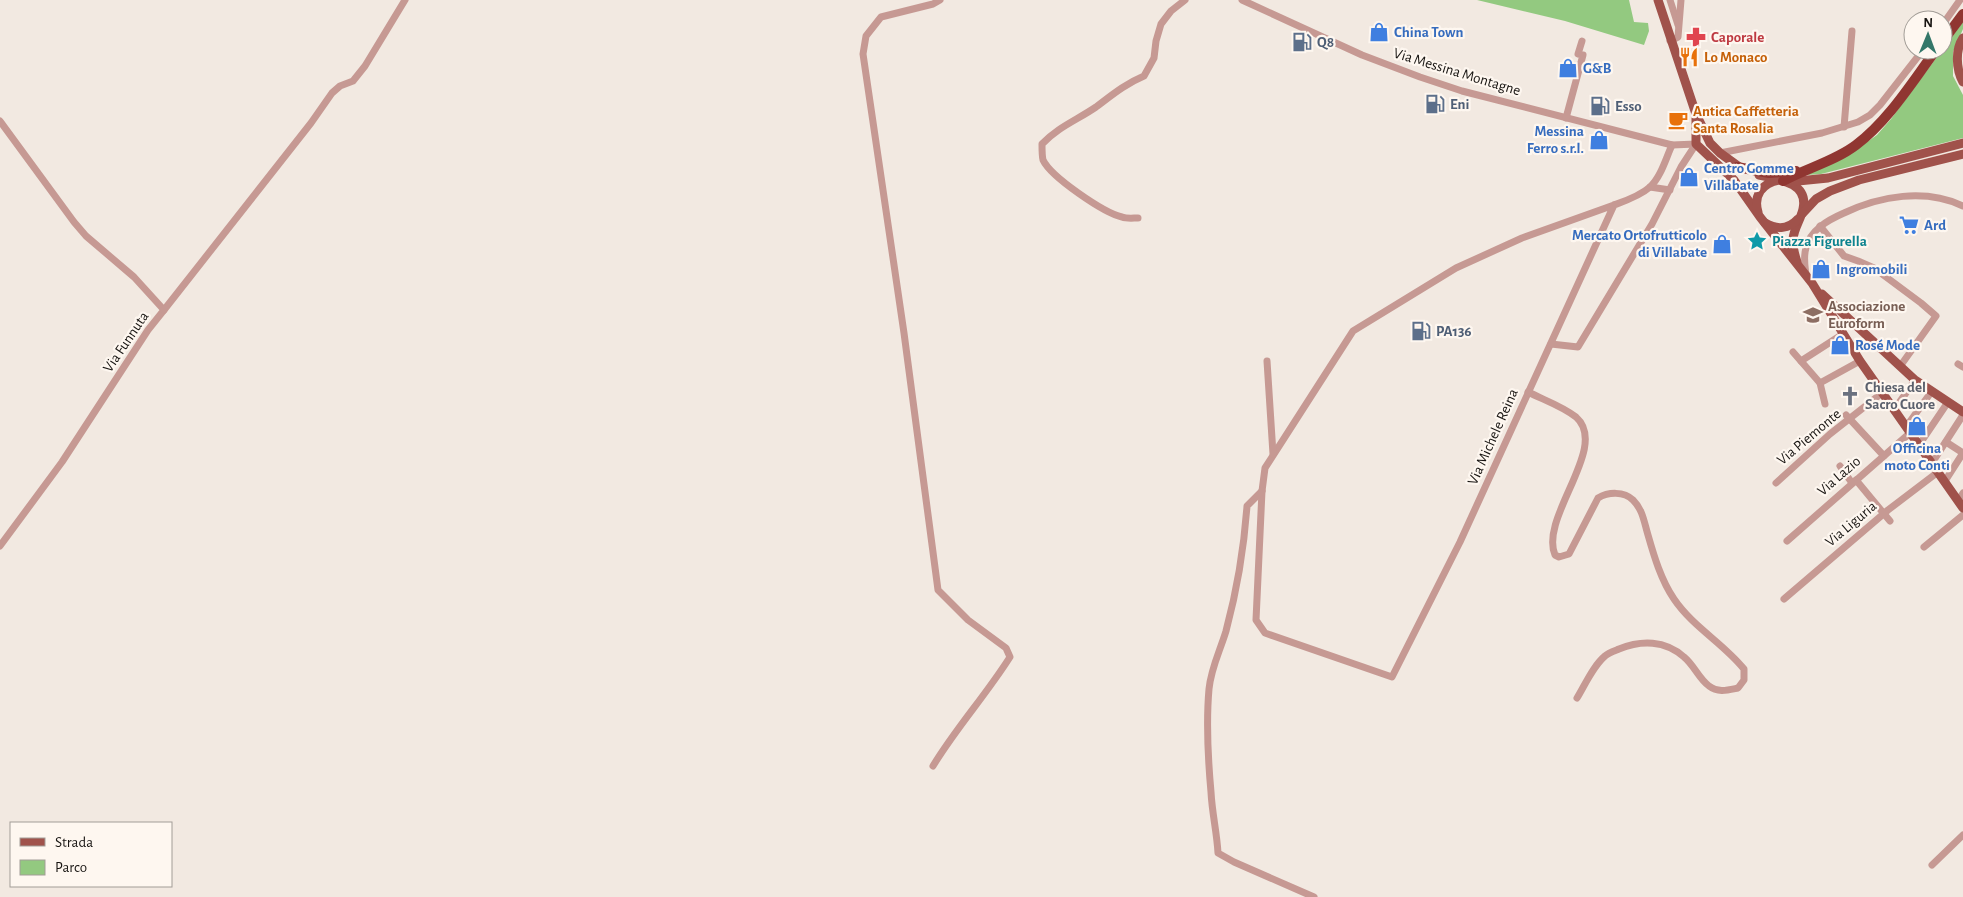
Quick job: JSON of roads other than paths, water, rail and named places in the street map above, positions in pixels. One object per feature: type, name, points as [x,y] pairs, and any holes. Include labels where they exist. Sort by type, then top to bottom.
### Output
[{"type":"highway","points":[[1953,28],[1963,14]]},
{"type":"highway","points":[[1784,181],[1856,146],[1878,124],[1928,60]]},
{"type":"highway","points":[[1737,167],[1769,173],[1810,169]]},
{"type":"main road","points":[[1658,0],[1670,41],[1696,114],[1710,143],[1737,167],[1757,175],[1784,181],[1798,188],[1803,196],[1804,205],[1795,230],[1794,248],[1798,265]]},
{"type":"main road","points":[[1963,38],[1959,43],[1957,58],[1963,82]]},
{"type":"main road","points":[[1696,114],[1696,144],[1734,180],[1798,265],[1882,393],[1961,501]]},
{"type":"main road","points":[[1696,144],[1710,143]]},
{"type":"main road","points":[[1963,143],[1828,178],[1771,182],[1762,189],[1756,200],[1759,215],[1769,225],[1781,228],[1789,226],[1816,199],[1830,191],[1894,171],[1963,154]]},
{"type":"main road","points":[[1894,171],[1963,161]]},
{"type":"main road","points":[[1809,280],[1846,317],[1916,380],[1963,413]]},
{"type":"main road","points":[[1836,324],[1846,317]]},
{"type":"main road","points":[[1852,346],[1866,335]]},
{"type":"street","points":[[164,310],[311,123],[332,93],[340,86],[354,81],[405,0]]},
{"type":"street","points":[[933,766],[954,734],[990,689],[1010,657],[1006,648],[968,620],[938,590],[904,333],[863,54],[866,36],[880,17],[933,4],[940,0]]},
{"type":"street","points":[[1138,218],[1122,218],[1098,208],[1072,188],[1054,173],[1044,160],[1042,144],[1052,133],[1096,107],[1129,82],[1144,76],[1154,58],[1156,41],[1162,24],[1171,11],[1185,0]]},
{"type":"street","name":"Via Messina Montagne","points":[[1242,0],[1362,56],[1462,91],[1672,145],[1696,144]]},
{"type":"street","points":[[1670,0],[1679,30]]},
{"type":"street","points":[[1670,41],[1678,37],[1681,0]]},
{"type":"street","points":[[1844,127],[1852,31]]},
{"type":"street","points":[[1566,118],[1584,55],[1578,54],[1582,41]]},
{"type":"street","points":[[1720,153],[1844,127],[1858,122],[1870,115],[1880,105],[1915,60]]},
{"type":"street","name":"Via Funnuta","points":[[0,121],[86,236],[134,277],[164,310],[148,330],[62,462],[0,546]]},
{"type":"street","points":[[1551,344],[1578,346],[1652,224],[1681,167],[1696,144]]},
{"type":"street","points":[[1314,897],[1234,862],[1218,853],[1211,794],[1208,728],[1209,688],[1213,664],[1225,632],[1243,552],[1247,506],[1262,492],[1265,468],[1353,331],[1456,268],[1522,238],[1625,201],[1650,187],[1659,174],[1672,145]]},
{"type":"street","points":[[1650,187],[1670,190]]},
{"type":"street","points":[[1809,280],[1804,257],[1806,247],[1820,226],[1845,212],[1869,202],[1907,196],[1929,196],[1963,206]]},
{"type":"street","name":"Via Michele Reina","points":[[1262,492],[1256,620],[1265,633],[1392,677],[1460,542],[1614,205]]},
{"type":"street","points":[[1820,226],[1844,256],[1874,268],[1936,316],[1901,366]]},
{"type":"street","points":[[1794,248],[1798,250],[1806,247]]},
{"type":"street","points":[[1801,361],[1843,334]]},
{"type":"street","points":[[1792,352],[1820,383],[1825,404]]},
{"type":"street","points":[[1267,361],[1273,454]]},
{"type":"street","points":[[1820,383],[1860,361]]},
{"type":"street","points":[[1894,410],[1916,380]]},
{"type":"street","name":"Via Lazio","points":[[1786,540],[1884,456],[1908,430],[1932,391]]},
{"type":"street","points":[[1528,392],[1562,408],[1575,417],[1583,425],[1585,433],[1584,452],[1552,538],[1555,555],[1559,557],[1569,554],[1598,498],[1604,494],[1612,493],[1626,495],[1632,499],[1641,511],[1666,585],[1674,598],[1693,623],[1744,669],[1744,680],[1738,688],[1720,692],[1709,686],[1693,665],[1683,656],[1659,643],[1642,643],[1605,655],[1577,698]]},
{"type":"street","name":"Via Piemonte","points":[[1776,482],[1848,417],[1882,393]]},
{"type":"street","points":[[1919,445],[1948,402]]},
{"type":"street","points":[[1932,463],[1963,413]]},
{"type":"street","points":[[1848,417],[1884,456]]},
{"type":"street","points":[[1945,481],[1963,453],[1946,442]]},
{"type":"street","points":[[1840,466],[1890,521]]},
{"type":"street","name":"Via Liguria","points":[[1784,599],[1884,514],[1938,472]]},
{"type":"street","points":[[1924,547],[1963,515]]},
{"type":"street","points":[[1932,865],[1963,835]]},
{"type":"place","name":"China Town","points":[[1379,32]]},
{"type":"place","name":"Caporale","points":[[1696,37]]},
{"type":"place","name":"Q8","points":[[1302,42]]},
{"type":"place","name":"Lo Monaco","points":[[1689,57]]},
{"type":"place","name":"G&B","points":[[1568,68]]},
{"type":"place","name":"Eni","points":[[1435,104]]},
{"type":"place","name":"Esso","points":[[1600,106]]},
{"type":"place","name":"Antica Caffetteria Santa Rosalia","points":[[1678,120]]},
{"type":"place","name":"Messina Ferro s.r.l.","points":[[1599,140]]},
{"type":"place","name":"Centro Gomme Villabate","points":[[1689,177]]},
{"type":"place","name":"Ard","points":[[1909,225]]},
{"type":"place","name":"Piazza Figurella","points":[[1757,241]]},
{"type":"place","name":"Mercato Ortofrutticolo di Villabate","points":[[1722,244]]},
{"type":"place","name":"Ingromobili","points":[[1821,269]]},
{"type":"place","name":"Associazione Euroform","points":[[1813,315]]},
{"type":"place","name":"PA136","points":[[1421,331]]},
{"type":"place","name":"Rosé Mode","points":[[1840,345]]},
{"type":"place","name":"Chiesa del Sacro Cuore","points":[[1850,396]]},
{"type":"place","name":"Officina moto Conti","points":[[1917,426]]}]
